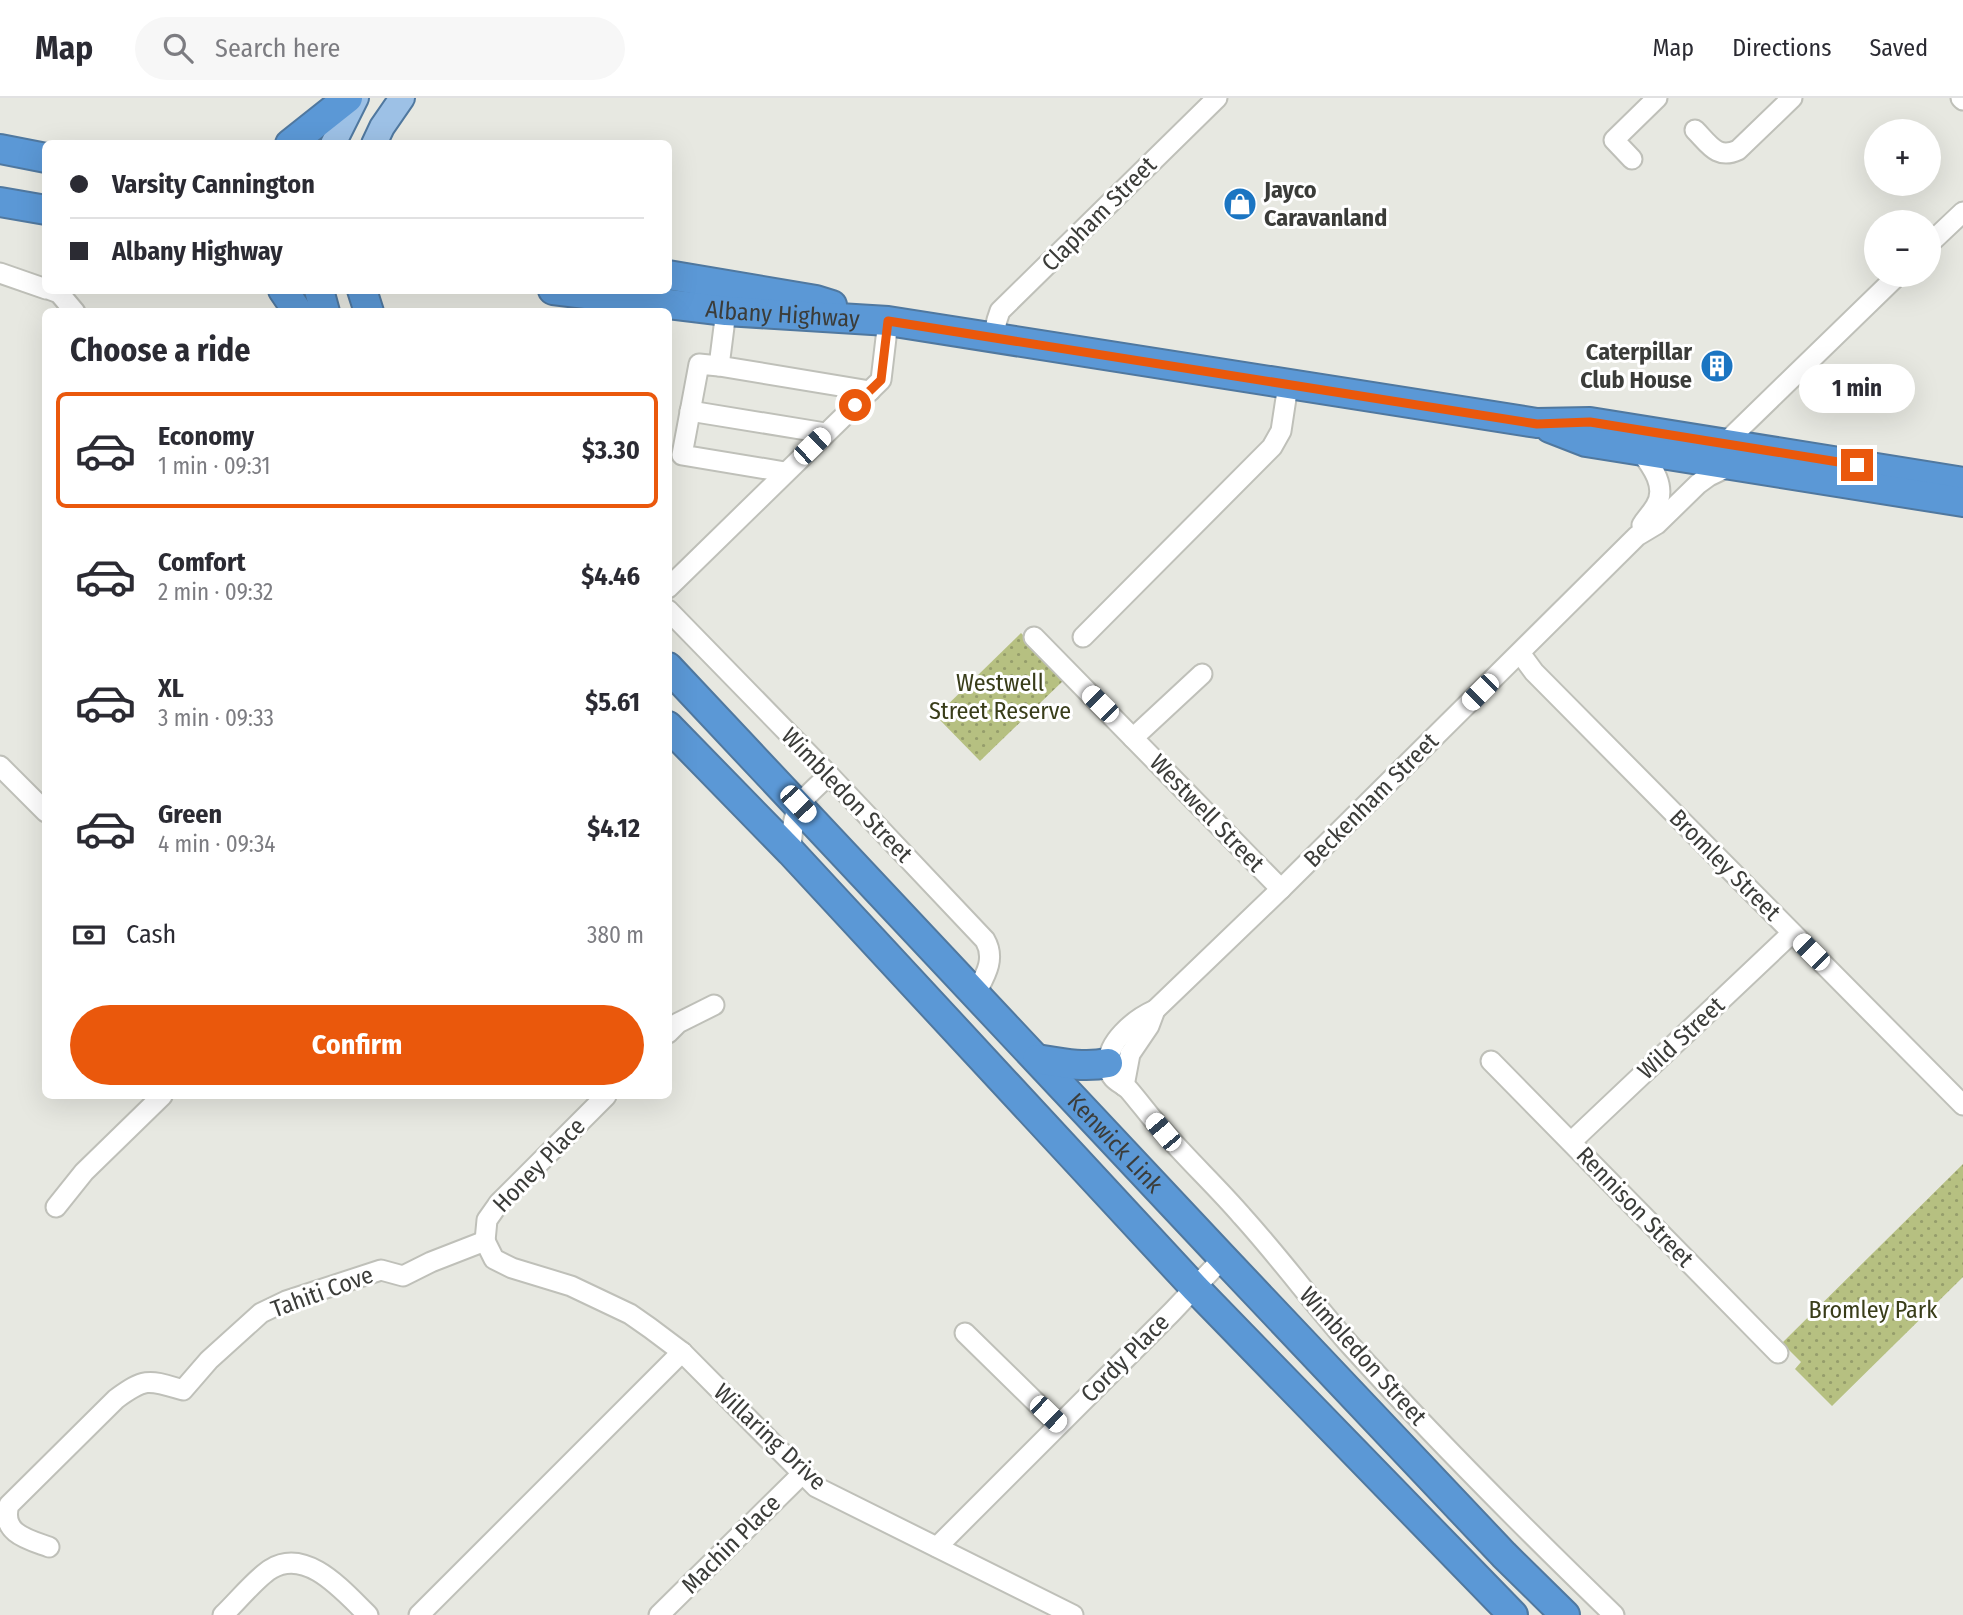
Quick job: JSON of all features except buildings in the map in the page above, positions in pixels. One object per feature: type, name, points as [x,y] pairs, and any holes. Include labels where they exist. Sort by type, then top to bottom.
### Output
[{"type":"highway","points":[[295,140],[348,98]]},
{"type":"highway","points":[[0,149],[42,157]]},
{"type":"highway","points":[[0,202],[42,209]]},
{"type":"highway","name":"Albany Highway","points":[[672,276],[816,300],[888,321]]},
{"type":"highway","name":"Albany Highway","points":[[586,294],[726,311],[888,321],[1537,424],[1590,422],[1727,455],[1963,502]]},
{"type":"highway","name":"Albany Highway","points":[[1537,424],[1586,442],[1640,451],[1727,455],[1963,482]]},
{"type":"highway","name":"Kenwick Link","points":[[672,671],[1494,1545],[1565,1615]]},
{"type":"highway","name":"Kenwick Link","points":[[672,730],[791,852],[1195,1288],[1513,1615]]},
{"type":"highway","points":[[1037,1059],[1077,1065],[1108,1063]]},
{"type":"main road","points":[[335,140],[356,98]]},
{"type":"main road","points":[[376,140],[402,98]]},
{"type":"street","name":"Clapham Street","points":[[993,338],[1000,311],[1217,98]]},
{"type":"street","points":[[1695,130],[1718,153],[1728,155],[1738,150],[1792,98]]},
{"type":"street","points":[[1632,159],[1614,140],[1653,99]]},
{"type":"street","points":[[1941,233],[1963,212]]},
{"type":"street","points":[[0,273],[42,287]]},
{"type":"street","name":"Beckenham Street","points":[[1108,1063],[1111,1050],[1119,1037],[1145,1014],[1155,1010],[1281,889],[1637,536],[1657,524],[1709,476],[1887,287]]},
{"type":"street","points":[[57,294],[71,308]]},
{"type":"street","points":[[719,366],[726,311]]},
{"type":"street","points":[[672,584],[881,380],[888,321]]},
{"type":"street","points":[[785,472],[682,455],[699,363],[870,391]]},
{"type":"street","points":[[1083,637],[1272,447],[1281,431],[1288,385]]},
{"type":"street","points":[[690,411],[825,433]]},
{"type":"street","name":"Beckenham Street","points":[[1637,536],[1655,507],[1660,493],[1656,475],[1640,451]]},
{"type":"street","name":"Wimbledon Street","points":[[672,614],[985,940],[990,958],[987,973],[976,993]]},
{"type":"street","name":"Westwell Street","points":[[1034,638],[1281,889]]},
{"type":"street","name":"Bromley Street","points":[[1520,653],[1535,672],[1963,1105]]},
{"type":"street","name":"Westwell Street","points":[[1133,738],[1202,674]]},
{"type":"street","points":[[0,766],[42,808]]},
{"type":"street","points":[[791,852],[792,823],[798,804],[829,775]]},
{"type":"street","name":"Wild Street","points":[[1571,1142],[1792,933]]},
{"type":"street","points":[[672,1029],[714,1004]]},
{"type":"street","points":[[1124,1086],[1130,1054],[1149,1026],[1155,1010]]},
{"type":"street","name":"Rennison Street","points":[[1491,1061],[1778,1353]]},
{"type":"street","name":"Wimbledon Street","points":[[1108,1063],[1112,1078],[1124,1086],[1163,1132],[1243,1216],[1352,1346],[1462,1463],[1614,1615]]},
{"type":"street","points":[[56,1207],[84,1172],[159,1099]]},
{"type":"street","name":"Honey Place","points":[[485,1241],[487,1220],[499,1203],[603,1099]]},
{"type":"street","name":"Willaring Drive","points":[[485,1241],[495,1259],[512,1268],[571,1286],[608,1303],[630,1314],[682,1352],[816,1487],[1073,1615]]},
{"type":"street","name":"Tahiti Cove","points":[[50,1547],[9,1530],[4,1523],[4,1513],[116,1399],[132,1388],[152,1380],[183,1390],[209,1360],[261,1313],[286,1301],[382,1270],[403,1276],[485,1241]]},
{"type":"street","name":"Cordy Place","points":[[937,1547],[1223,1258]]},
{"type":"street","points":[[965,1333],[1058,1424]]},
{"type":"street","points":[[419,1615],[682,1352]]},
{"type":"street","name":"Machin Place","points":[[659,1615],[803,1474]]},
{"type":"street","points":[[223,1615],[270,1569],[285,1563],[301,1563],[321,1574],[338,1586],[368,1615]]},
{"type":"green space","name":"Westwell Street Reserve","points":[[1021,633],[1065,679],[980,761],[936,716]]},
{"type":"green space","name":"Bromley Park","points":[[1963,1164],[1963,1277],[1832,1406],[1795,1369],[1801,1362],[1782,1343]]},
{"type":"place","name":"Jayco Caravanland","points":[[1240,204]]},
{"type":"place","name":"Caterpillar Club House","points":[[1717,366]]},
{"type":"route","points":[[855,405],[881,380],[888,321],[1537,424],[1590,422],[1857,465]]}]
